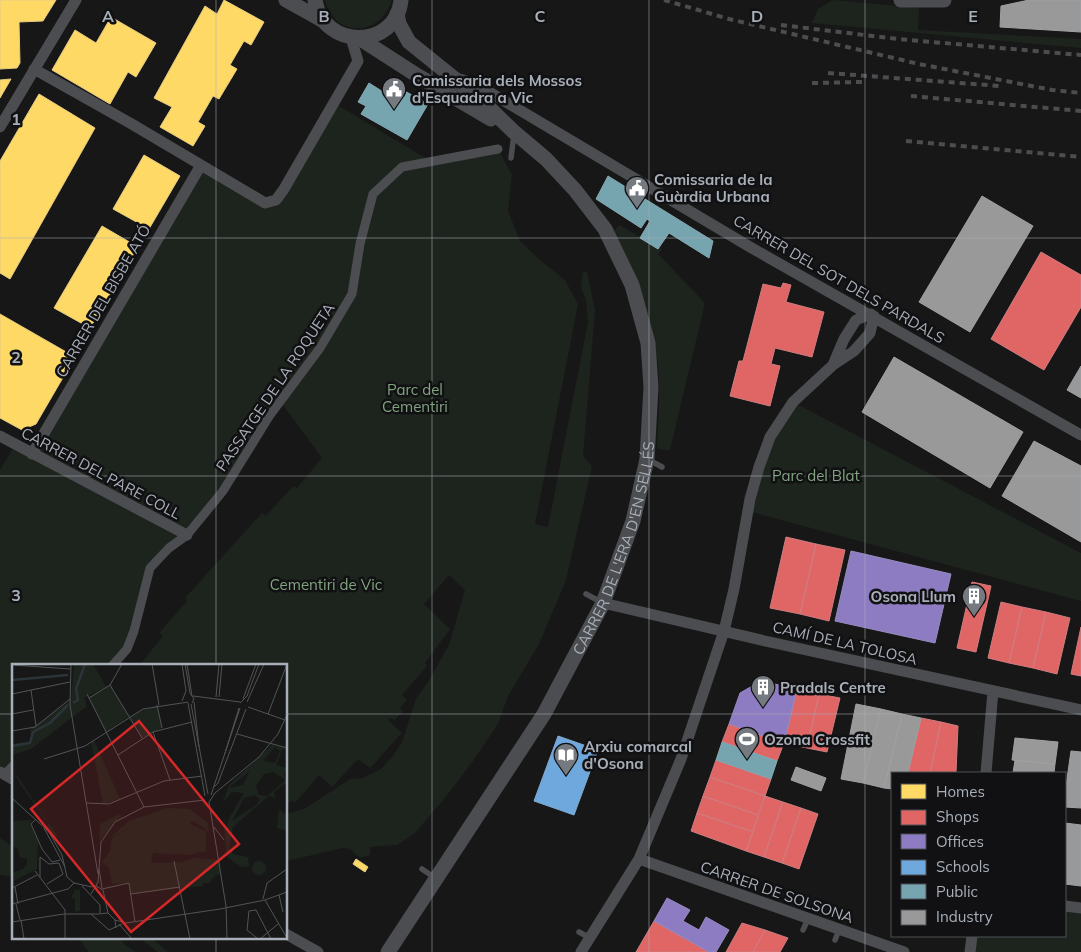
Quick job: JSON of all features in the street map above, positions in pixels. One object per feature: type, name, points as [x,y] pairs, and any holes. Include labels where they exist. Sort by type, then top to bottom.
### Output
[{"type":"street","points":[[0,127],[76,0]]},
{"type":"street","points":[[286,0],[322,20]]},
{"type":"street","points":[[315,0],[322,20]]},
{"type":"street","points":[[901,0],[944,0]]},
{"type":"street","points":[[34,69],[265,203],[276,200],[284,189],[358,61],[355,38],[372,36],[383,30],[399,7]]},
{"type":"street","name":"CARRER DE L'ERA D'EN SELLÉS","points":[[388,952],[544,714],[603,603],[633,521],[647,459],[651,387],[648,343],[632,285],[604,229],[581,198],[546,159],[514,132],[481,100],[409,42],[399,24],[399,7]]},
{"type":"street","name":"CARRER DE L'ERA D'EN SELLÉS","points":[[322,20],[334,32],[355,38],[514,132]]},
{"type":"street","name":"CARRER DEL SOT DELS PARDALS","points":[[452,76],[474,83],[749,251],[872,315],[1081,435]]},
{"type":"street","name":"PASSATGE DE LA ROQUETA","points":[[114,664],[127,649],[134,631],[150,568],[169,548],[187,535],[223,491],[265,422],[320,348],[352,294],[360,244],[373,194],[402,167],[498,149]]},
{"type":"street","name":"CARRER DEL BISBE ATÓ","points":[[32,454],[201,165]]},
{"type":"street","points":[[581,952],[639,859],[681,759],[724,630],[734,589],[750,499],[770,437],[793,402],[833,365],[854,352],[870,333],[872,315],[856,320],[844,339],[833,365]]},
{"type":"street","name":"CARRER DEL PARE COLL","points":[[0,436],[187,535]]},
{"type":"street","name":"CAMÍ DE LA TOLOSA","points":[[603,603],[993,692],[1081,710]]},
{"type":"street","points":[[986,772],[993,692]]},
{"type":"street","name":"CARRER DE SOLSONA","points":[[639,859],[808,919],[837,935],[904,952]]},
{"type":"street","points":[[1066,906],[1081,908]]},
{"type":"street","points":[[288,935],[318,952]]},
{"type":"street","points":[[970,952],[972,937]]},
{"type":"lane","points":[[511,158],[514,132]]},
{"type":"lane","points":[[647,459],[662,467]]},
{"type":"lane","points":[[586,594],[603,603]]},
{"type":"lane","points":[[422,869],[435,878]]},
{"type":"lane","points":[[803,930],[808,919]]},
{"type":"lane","points":[[579,932],[590,938]]},
{"type":"green space","points":[[325,0],[392,0],[386,12],[378,21],[368,27],[358,28],[347,27],[338,22],[330,13]]},
{"type":"green space","points":[[833,0],[919,8],[918,30],[1081,39],[1081,48],[812,23],[818,9]]},
{"type":"green space","points":[[334,103],[432,162],[498,149],[512,175],[508,211],[520,241],[565,280],[578,304],[535,524],[548,527],[588,322],[586,299],[581,288],[583,271],[587,272],[595,310],[583,456],[592,466],[566,580],[539,644],[508,696],[498,724],[448,794],[415,833],[397,845],[370,847],[370,855],[360,858],[350,849],[343,848],[288,861],[288,813],[304,809],[350,779],[363,778],[381,769],[392,757],[402,742],[416,699],[449,645],[465,590],[449,575],[424,604],[450,629],[425,663],[427,666],[402,695],[407,700],[400,708],[403,711],[395,720],[390,718],[388,720],[402,733],[370,768],[358,759],[332,787],[319,775],[295,803],[292,800],[288,804],[288,664],[141,664],[163,636],[159,633],[187,601],[185,598],[262,513],[266,516],[293,486],[297,488],[322,458],[280,401],[223,491],[150,568],[134,631],[113,664],[12,664],[12,766],[0,772],[0,470],[15,445],[31,453],[201,165],[265,203],[276,200]]},
{"type":"green space","points":[[619,225],[662,249],[658,254],[705,303],[670,450],[657,449],[659,386],[655,347],[642,296],[614,232]]},
{"type":"green space","name":"Parc del Blat","points":[[793,402],[1081,553],[1081,601],[748,511],[770,443]]},
{"type":"green space","points":[[0,838],[12,846],[12,877],[0,875]]},
{"type":"green space","points":[[1066,906],[1081,908],[1081,952],[970,952],[972,937],[1066,937]]},
{"type":"green space","points":[[80,940],[121,940],[136,952],[89,952]]},
{"type":"green space","points":[[142,940],[153,940],[168,952],[158,952]]},
{"type":"building: Homes","points":[[0,0],[56,0],[43,21],[19,22],[20,63],[17,68],[0,69]]},
{"type":"building: Homes","points":[[224,0],[264,22],[251,45],[244,41],[230,65],[237,69],[219,99],[213,96],[198,122],[205,126],[193,146],[160,127],[172,107],[154,98],[205,6],[217,14]]},
{"type":"building: Homes","points":[[111,17],[156,43],[136,77],[128,72],[110,104],[52,70],[75,30],[96,43]]},
{"type":"building: Homes","points":[[11,79],[0,98],[0,80]]},
{"type":"building: Homes","points":[[39,94],[95,128],[10,279],[0,273],[0,161]]},
{"type":"building: Homes","points":[[144,155],[180,176],[149,229],[113,209]]},
{"type":"building: Homes","points":[[102,226],[138,247],[90,328],[54,308]]},
{"type":"building: Homes","points":[[0,314],[75,357],[36,424],[22,430],[0,418]]},
{"type":"building: Homes","points":[[356,859],[368,867],[365,872],[353,864]]},
{"type":"building: Shops","points":[[1041,252],[1081,275],[1081,307],[1044,370],[991,339]]},
{"type":"building: Shops","points":[[783,283],[791,285],[786,302],[824,312],[812,357],[775,348],[771,364],[780,366],[770,406],[730,396],[739,361],[743,361],[763,284],[781,288]]},
{"type":"building: Shops","points":[[786,537],[816,544],[800,614],[770,608]]},
{"type":"building: Shops","points":[[816,544],[845,550],[829,621],[800,614]]},
{"type":"building: Shops","name":"Osona Llum","points":[[972,582],[991,586],[976,652],[957,648]]},
{"type":"building: Shops","points":[[1001,602],[1022,607],[1009,663],[988,658]]},
{"type":"building: Shops","points":[[1022,607],[1046,612],[1033,668],[1009,663]]},
{"type":"building: Shops","points":[[1046,612],[1070,618],[1057,674],[1033,668]]},
{"type":"building: Shops","points":[[1081,627],[1081,676],[1071,674]]},
{"type":"building: Shops","points":[[797,689],[819,694],[807,748],[784,743]]},
{"type":"building: Shops","points":[[819,694],[840,698],[827,752],[807,748]]},
{"type":"building: Shops","points":[[921,718],[941,722],[930,772],[908,772]]},
{"type":"building: Shops","points":[[941,722],[958,726],[956,772],[930,772]]},
{"type":"building: Shops","points":[[729,724],[784,743],[777,761],[722,742]]},
{"type":"building: Shops","points":[[716,760],[771,779],[765,796],[710,777]]},
{"type":"building: Shops","points":[[710,777],[765,796],[758,815],[703,796]]},
{"type":"building: Shops","points":[[703,796],[758,815],[753,832],[697,813]]},
{"type":"building: Shops","points":[[765,796],[783,802],[764,857],[746,851]]},
{"type":"building: Shops","points":[[783,802],[801,808],[782,863],[764,857]]},
{"type":"building: Shops","points":[[801,808],[818,814],[799,869],[782,863]]},
{"type":"building: Shops","points":[[697,813],[753,832],[746,851],[691,831]]},
{"type":"building: Shops","points":[[654,921],[709,952],[636,952]]},
{"type":"building: Shops","points":[[742,923],[765,930],[753,952],[726,952]]},
{"type":"building: Shops","points":[[765,930],[788,938],[780,952],[753,952]]},
{"type":"building: Offices","points":[[851,551],[951,574],[935,643],[835,621]]},
{"type":"building: Offices","name":"Pradals Centre","points":[[761,681],[797,689],[784,743],[729,724],[740,693]]},
{"type":"building: Offices","points":[[667,898],[690,910],[683,921],[699,930],[706,917],[729,930],[716,952],[709,952],[654,921]]},
{"type":"building: Schools","name":"Arxiu comarcal d'Osona","points":[[558,736],[598,750],[574,815],[534,801]]},
{"type":"building: Public","name":"Comissaria dels Mossos d'Esquadra a Vic","points":[[369,83],[388,95],[394,85],[428,104],[407,140],[361,114],[366,106],[358,102]]},
{"type":"building: Public","name":"Comissaria de la Guàrdia Urbana","points":[[608,176],[713,241],[709,258],[669,233],[658,249],[640,238],[650,221],[647,219],[641,228],[596,199]]},
{"type":"building: Public","name":"Ozona Crossfit","points":[[722,742],[777,761],[771,779],[716,760]]},
{"type":"building: Industry","points":[[1029,0],[1081,0],[1081,32],[1000,27],[1001,6]]},
{"type":"building: Industry","points":[[982,196],[1033,226],[970,332],[919,302]]},
{"type":"building: Industry","points":[[894,357],[1023,432],[990,488],[862,412]]},
{"type":"building: Industry","points":[[1081,366],[1081,398],[1067,390]]},
{"type":"building: Industry","points":[[1034,441],[1081,466],[1081,542],[1002,496]]},
{"type":"building: Industry","points":[[856,704],[881,709],[863,783],[841,779]]},
{"type":"building: Industry","points":[[881,709],[902,714],[884,788],[863,783]]},
{"type":"building: Industry","points":[[902,714],[921,718],[908,772],[891,772],[891,789],[884,788]]},
{"type":"building: Industry","points":[[1015,738],[1058,742],[1055,764],[1012,760]]},
{"type":"building: Industry","points":[[1071,751],[1081,752],[1081,808],[1066,807],[1066,786]]},
{"type":"building: Industry","points":[[1015,760],[1055,764],[1054,772],[1013,772]]},
{"type":"building: Industry","points":[[796,767],[826,778],[821,791],[791,780]]},
{"type":"building: Industry","points":[[1066,823],[1081,825],[1081,886],[1066,884]]},
{"type":"railway","points":[[664,0],[729,19],[919,64],[1052,90],[1081,93]]},
{"type":"railway","points":[[781,25],[898,39],[1081,55]]},
{"type":"railway","points":[[828,73],[1000,86]]},
{"type":"railway","points":[[812,83],[862,82]]},
{"type":"railway","points":[[911,96],[1081,111]]},
{"type":"railway","points":[[906,141],[1081,157]]},
{"type":"place","name":"Comissaria dels Mossos d'Esquadra a Vic","points":[[394,110]]},
{"type":"place","name":"Comissaria de la Guàrdia Urbana","points":[[637,209]]},
{"type":"place","name":"Osona Llum","points":[[974,617]]},
{"type":"place","name":"Pradals Centre","points":[[763,708]]},
{"type":"place","name":"Ozona Crossfit","points":[[747,760]]},
{"type":"place","name":"Arxiu comarcal d'Osona","points":[[566,776]]},
{"type":"park label","name":"Parc del Cementiri","points":[[415,398]]},
{"type":"park label","name":"Cementiri de Vic","points":[[326,584]]}]
